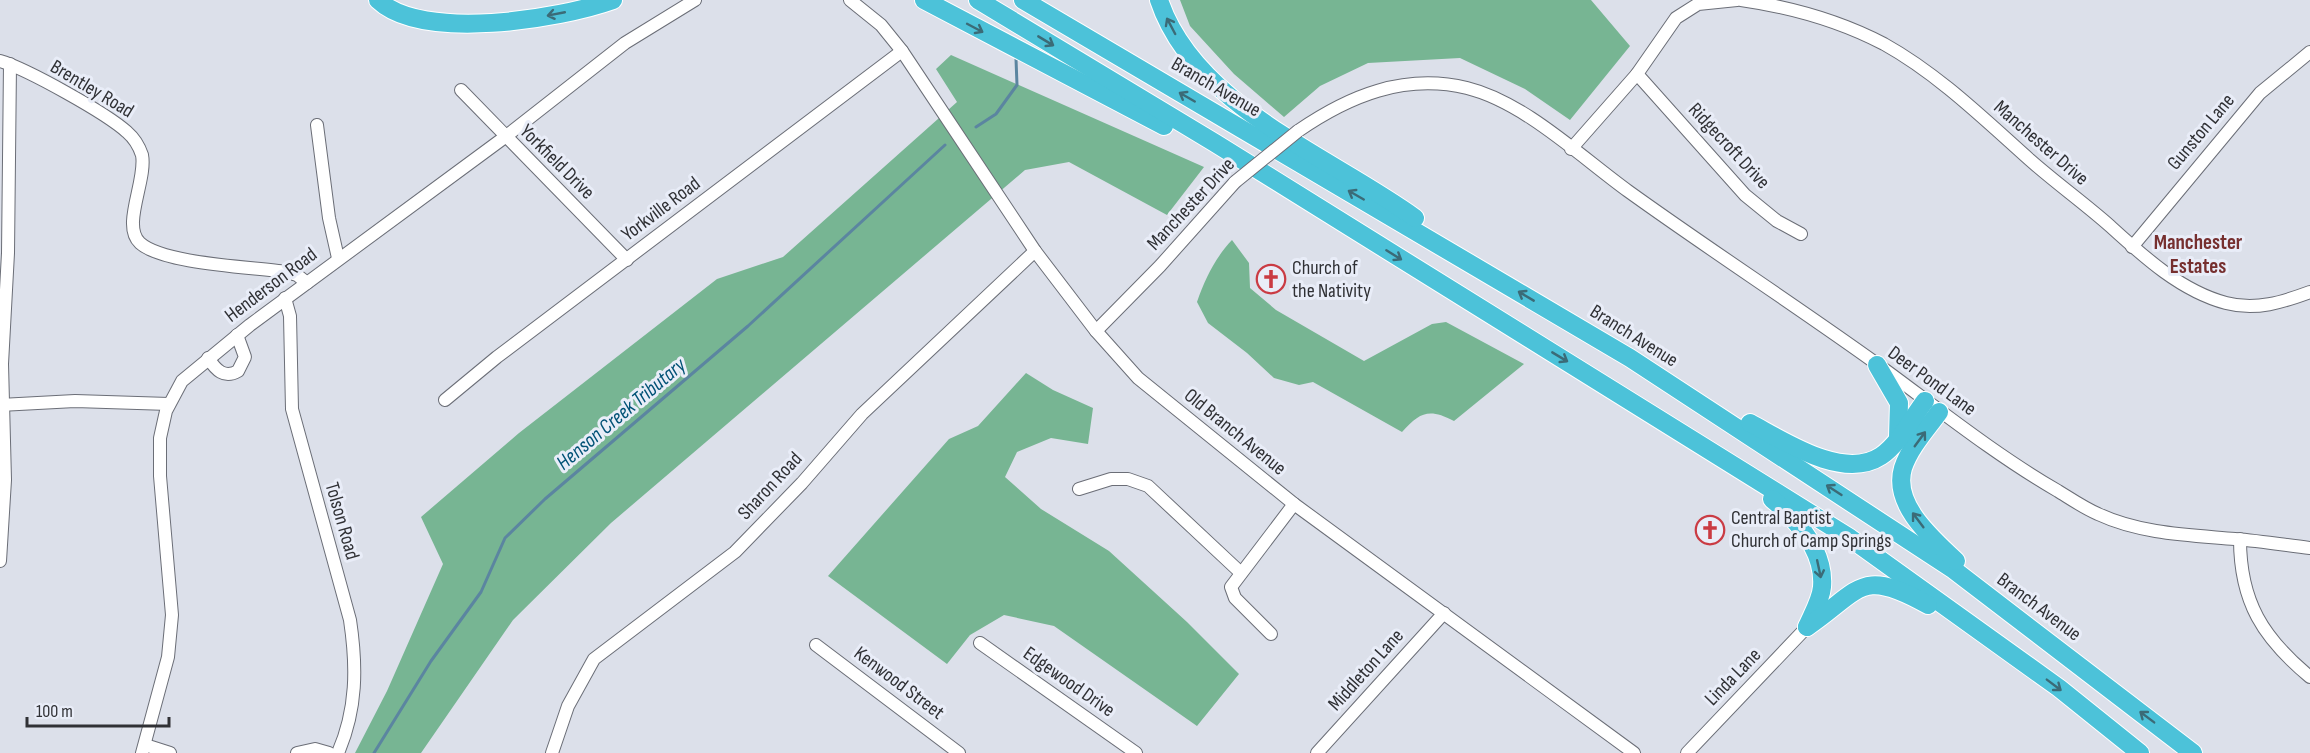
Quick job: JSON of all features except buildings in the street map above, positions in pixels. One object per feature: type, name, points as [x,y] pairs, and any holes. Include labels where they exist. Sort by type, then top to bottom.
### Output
[{"type":"highway","points":[[378,0],[396,12],[420,21],[482,23],[553,15],[613,0]]},
{"type":"highway","points":[[924,0],[1345,224]]},
{"type":"highway","points":[[978,0],[1345,224],[1850,538],[2007,651],[2135,749]]},
{"type":"highway","name":"Branch Avenue","points":[[1023,0],[1630,358],[1954,570],[2193,753]]},
{"type":"highway","points":[[1159,0],[1182,45],[1195,62],[1232,98],[1265,122],[1383,195],[1497,278]]},
{"type":"highway","points":[[1630,358],[1805,453],[1838,462],[1870,461],[1882,455],[1898,438],[1925,401]]},
{"type":"highway","points":[[1877,365],[1899,403],[1898,438]]},
{"type":"highway","points":[[1939,412],[1911,451],[1903,468],[1903,493],[1918,521],[2019,620]]},
{"type":"highway","points":[[1676,429],[1686,441],[1769,496],[1792,516],[1812,545],[1820,567],[1822,588],[1808,627]]},
{"type":"highway","points":[[1808,627],[1850,593],[1877,584],[1893,587],[2007,651]]},
{"type":"street","name":"Henderson Road","points":[[144,749],[168,657],[172,615],[160,476],[160,438],[169,404],[182,381],[285,298],[505,137],[625,43],[694,0]]},
{"type":"street","points":[[850,0],[881,25],[902,51]]},
{"type":"street","points":[[1571,149],[1637,74],[1682,13],[1709,2],[1737,0]]},
{"type":"street","name":"Manchester Drive","points":[[1741,0],[1803,12],[1884,45],[1963,99],[2132,247],[2181,283],[2228,304],[2270,305],[2310,292]]},
{"type":"street","name":"Old Branch Avenue","points":[[902,51],[1035,251],[1095,331],[1138,378],[1294,504],[1634,753]]},
{"type":"street","name":"Yorkville Road","points":[[445,400],[497,357],[902,51]]},
{"type":"street","name":"Gunston Lane","points":[[2132,247],[2260,93],[2310,52]]},
{"type":"street","points":[[0,561],[5,480],[1,405],[2,329],[8,242],[5,63]]},
{"type":"street","name":"Brentley Road","points":[[5,63],[119,126],[136,141],[143,165],[132,228],[140,244],[162,255],[286,272],[297,275],[307,283]]},
{"type":"street","name":"Ridgecroft Drive","points":[[1637,74],[1745,195],[1777,221],[1801,234]]},
{"type":"street","name":"Manchester Drive","points":[[1095,331],[1160,266],[1235,182],[1298,131],[1348,100],[1370,92],[1416,83],[1468,89],[1493,98],[1571,149]]},
{"type":"street","name":"Yorkfield Drive","points":[[461,90],[627,260]]},
{"type":"street","points":[[317,125],[329,218],[338,258]]},
{"type":"street","name":"Deer Pond Lane","points":[[1571,149],[1877,365],[1939,412],[2039,480],[2099,515],[2157,532],[2310,548]]},
{"type":"street","name":"Sharon Road","points":[[552,753],[568,706],[594,659],[735,552],[802,483],[862,414],[1035,251]]},
{"type":"street","name":"Tolson Road","points":[[285,298],[290,316],[292,409],[350,620],[354,649],[354,701],[347,732],[338,753]]},
{"type":"street","points":[[208,358],[219,372],[228,374],[238,370],[245,357],[237,335]]},
{"type":"street","points":[[1,405],[75,401],[169,404]]},
{"type":"street","points":[[1079,489],[1111,479],[1128,479],[1148,486],[1241,573]]},
{"type":"street","points":[[1271,634],[1231,592],[1231,587],[1294,504]]},
{"type":"street","points":[[2240,539],[2240,566],[2252,611],[2284,656],[2310,677]]},
{"type":"street","name":"Middleton Lane","points":[[1317,753],[1443,613]]},
{"type":"street","name":"Linda Lane","points":[[1687,753],[1808,627]]},
{"type":"street","name":"Edgewood Drive","points":[[980,643],[1136,753]]},
{"type":"street","name":"Kenwood Street","points":[[816,645],[959,753]]},
{"type":"street","points":[[144,749],[170,753]]},
{"type":"street","points":[[297,753],[315,749],[329,753]]},
{"type":"green space","points":[[1180,0],[1591,0],[1630,46],[1570,120],[1525,89],[1460,58],[1368,63],[1320,86],[1284,117],[1234,74],[1190,26]]},
{"type":"green space","points":[[951,55],[1204,167],[1167,215],[1069,162],[1025,170],[611,523],[513,620],[421,753],[355,753],[387,691],[443,564],[421,517],[519,433],[717,279],[783,257],[957,102],[936,69]]},
{"type":"green space","points":[[1232,240],[1249,263],[1250,288],[1276,310],[1364,361],[1432,324],[1446,322],[1524,364],[1454,421],[1438,414],[1425,414],[1414,420],[1402,432],[1313,382],[1299,385],[1274,378],[1247,353],[1208,323],[1197,302],[1211,269]]},
{"type":"green space","points":[[1026,373],[1053,390],[1093,408],[1088,444],[1051,438],[1017,452],[1005,477],[1041,509],[1109,551],[1187,622],[1239,674],[1197,726],[1054,626],[1004,615],[970,635],[947,664],[828,576],[949,439],[978,426]]},
{"type":"waterway","name":"Henson Creek Tributary","points":[[976,127],[996,114],[1017,85],[1016,59]]},
{"type":"waterway","name":"Henson Creek Tributary","points":[[374,753],[431,661],[481,592],[505,538],[545,499],[748,326],[945,145]]},
{"type":"place","name":"Church of the Nativity","points":[[1271,279]]},
{"type":"place","name":"Central Baptist Church of Camp Springs","points":[[1710,530]]},
{"type":"district","name":"Manchester Estates","points":[[2198,254]]}]
